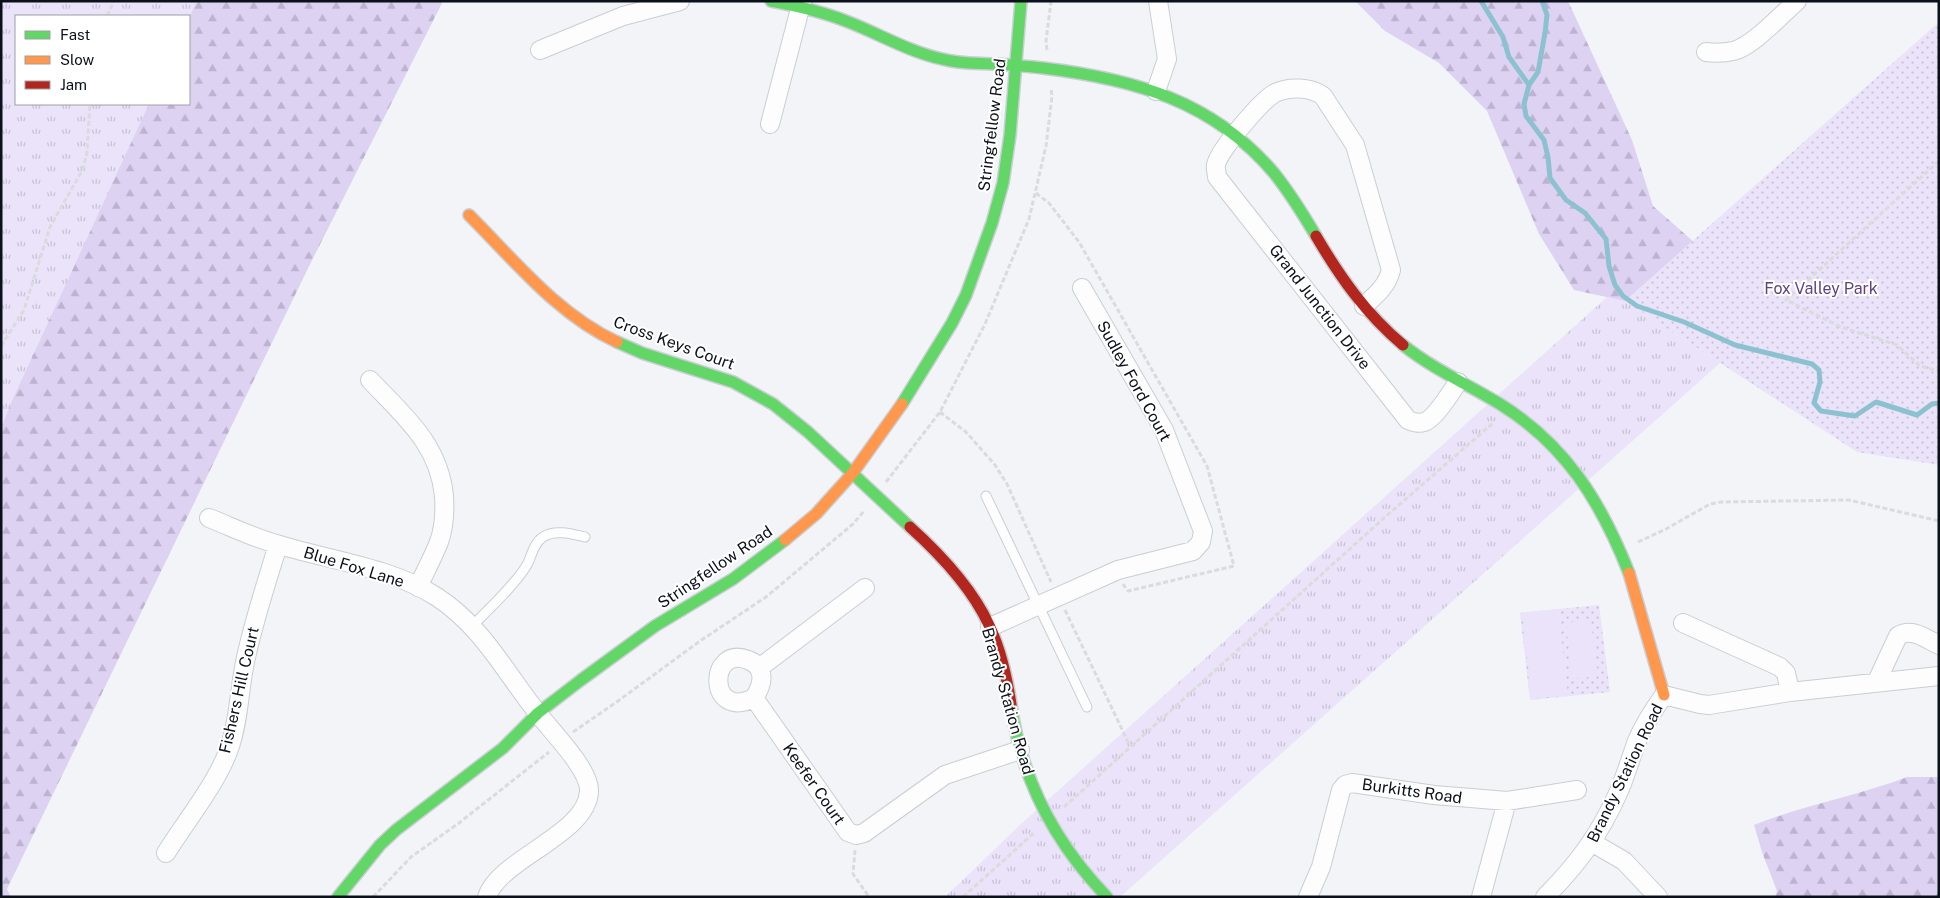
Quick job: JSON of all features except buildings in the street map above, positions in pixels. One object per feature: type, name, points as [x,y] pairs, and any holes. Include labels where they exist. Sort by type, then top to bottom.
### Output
[{"type":"street","points":[[540,50],[623,16],[680,1]]},
{"type":"street","name":"Brandy Station Road","points":[[771,1],[801,5],[841,19],[914,52],[946,60],[1048,70],[1108,78],[1141,86],[1173,98],[1211,119],[1234,135],[1262,159],[1293,196],[1341,278],[1364,306],[1397,340],[1417,356],[1458,382],[1509,410],[1538,433],[1575,470],[1593,494],[1608,519],[1620,545],[1632,580],[1664,695],[1649,716],[1620,790],[1592,843],[1563,880],[1545,897]]},
{"type":"street","name":"Stringfellow Road","points":[[338,897],[380,845],[396,830],[503,748],[538,713],[655,626],[733,578],[777,547],[816,514],[852,474],[908,395],[952,323],[966,294],[992,223],[1004,183],[1022,1]]},
{"type":"street","points":[[1156,91],[1167,59],[1158,1]]},
{"type":"street","points":[[1706,52],[1734,51],[1747,45],[1797,1]]},
{"type":"street","points":[[770,124],[801,5]]},
{"type":"street","name":"Grand Junction Drive","points":[[1364,306],[1380,291],[1389,278],[1391,270],[1355,145],[1323,96],[1316,90],[1306,88],[1277,92],[1266,99],[1234,135],[1218,159],[1215,167],[1217,177],[1408,420],[1424,422],[1432,417],[1458,382]]},
{"type":"street","name":"Cross Keys Court","points":[[469,215],[556,302],[592,328],[637,350],[732,382],[759,394],[793,420],[852,474]]},
{"type":"street","name":"Sudley Ford Court","points":[[990,627],[1118,570],[1193,551],[1201,542],[1203,531],[1164,430],[1082,288]]},
{"type":"street","points":[[370,380],[419,432],[432,452],[441,476],[444,501],[442,527],[439,541],[418,587]]},
{"type":"street","name":"Brandy Station Road","points":[[852,474],[915,531],[941,558],[990,627],[1008,686],[1020,750],[1036,792],[1048,818],[1072,857],[1108,897]]},
{"type":"street","name":"Blue Fox Lane","points":[[209,518],[278,545],[391,575],[438,598],[471,627],[501,661],[538,713],[585,772],[589,790],[585,806],[574,821],[499,879],[489,891],[488,897]]},
{"type":"street","name":"Fishers Hill Court","points":[[166,852],[214,780],[229,749],[251,635],[278,545]]},
{"type":"street","points":[[759,668],[865,588]]},
{"type":"street","points":[[1684,623],[1780,667],[1786,673],[1790,692]]},
{"type":"street","points":[[1877,681],[1898,636],[1905,632],[1913,632],[1939,645]]},
{"type":"street","points":[[738,658],[749,660],[759,668],[763,678],[761,688],[754,698],[744,703],[735,702],[725,697],[719,688],[717,678],[720,669],[728,661],[738,658]]},
{"type":"street","points":[[1664,695],[1709,705],[1877,681],[1939,676]]},
{"type":"street","name":"Keefer Court","points":[[754,698],[848,832],[856,835],[864,833],[945,775],[1020,750]]},
{"type":"street","name":"Burkitts Road","points":[[1308,897],[1322,867],[1341,790],[1345,785],[1352,783],[1443,796],[1507,802],[1577,790]]},
{"type":"street","points":[[1481,897],[1507,802]]},
{"type":"street","points":[[1592,843],[1624,861],[1658,897]]},
{"type":"lane","points":[[986,496],[1086,706]]},
{"type":"lane","points":[[471,627],[521,574],[536,544],[542,538],[555,533],[569,533],[585,537]]},
{"type":"path","points":[[107,15],[114,1]]},
{"type":"path","points":[[1048,70],[1046,41],[1051,1]]},
{"type":"path","points":[[1,346],[24,310],[50,227],[83,169],[87,152],[90,105]]},
{"type":"path","points":[[1939,161],[1786,300],[1841,327],[1897,346],[1920,366],[1939,371]]},
{"type":"path","points":[[962,897],[1384,518],[1509,410]]},
{"type":"path","points":[[940,412],[966,432],[995,465],[1007,484],[1130,746]]},
{"type":"path","points":[[1635,543],[1666,529],[1710,504],[1721,502],[1849,500],[1939,521]]},
{"type":"path","points":[[856,835],[853,874],[869,897]]},
{"type":"green space","points":[[1,1],[443,1],[311,262],[1,897]]},
{"type":"green space","points":[[197,1],[443,1],[311,262],[7,889],[11,897],[1,897],[1,429],[11,403],[149,105],[190,105],[190,16]]},
{"type":"green space","points":[[1355,1],[1568,1],[1632,140],[1653,206],[1695,243],[1625,301],[1574,290],[1539,234],[1487,111],[1439,63],[1385,31]]},
{"type":"green space","name":"Fox Valley Park","points":[[1939,22],[1939,465],[1857,452],[1625,301]]},
{"type":"green space","points":[[1607,297],[1625,301],[1720,363],[1120,897],[945,897],[1020,825]]},
{"type":"green space","points":[[1599,605],[1610,692],[1530,700],[1520,613]]},
{"type":"green space","points":[[1558,609],[1568,695],[1532,699],[1522,613]]},
{"type":"green space","points":[[1591,620],[1598,676],[1572,679],[1566,623]]},
{"type":"green space","points":[[1907,777],[1939,777],[1939,897],[1775,897],[1777,891],[1754,825]]},
{"type":"waterway","points":[[1481,1],[1503,37],[1509,57],[1529,85]]},
{"type":"waterway","points":[[1542,1],[1547,15],[1545,33],[1538,72],[1529,85],[1524,104],[1526,116],[1544,140],[1550,178],[1566,200],[1585,213],[1606,239],[1609,266],[1615,285],[1623,296],[1637,306],[1684,322],[1735,345],[1812,364],[1819,370],[1820,382],[1814,403],[1821,411],[1855,416],[1876,402],[1917,415],[1932,404],[1939,403]]},
{"type":"traffic: fast","points":[[771,1],[831,16],[918,52],[948,61],[1031,67],[1077,73],[1140,87],[1170,98],[1198,111],[1225,128],[1250,148],[1274,173],[1316,236]]},
{"type":"traffic: fast","points":[[902,404],[952,323],[966,295],[992,223],[1003,183],[1010,135],[1021,1]]},
{"type":"traffic: fast","points":[[617,342],[642,353],[733,382],[773,404],[808,432],[910,527]]},
{"type":"traffic: fast","points":[[1403,345],[1438,369],[1500,404],[1544,438],[1579,477],[1593,499],[1606,522],[1629,573]]},
{"type":"traffic: fast","points":[[338,897],[380,845],[396,830],[503,748],[538,713],[655,626],[733,579],[785,540]]},
{"type":"traffic: fast","points":[[1012,711],[1024,763],[1045,811],[1073,856],[1107,897]]},
{"type":"traffic: slow","points":[[469,215],[556,302],[596,331],[617,342]]},
{"type":"traffic: slow","points":[[785,540],[816,514],[852,474],[902,404]]},
{"type":"traffic: slow","points":[[1629,573],[1664,695]]},
{"type":"traffic: jam","points":[[1316,236],[1335,266],[1366,308],[1403,345]]},
{"type":"traffic: jam","points":[[910,527],[933,548],[954,572],[982,611],[994,635],[1001,656],[1012,711]]}]
